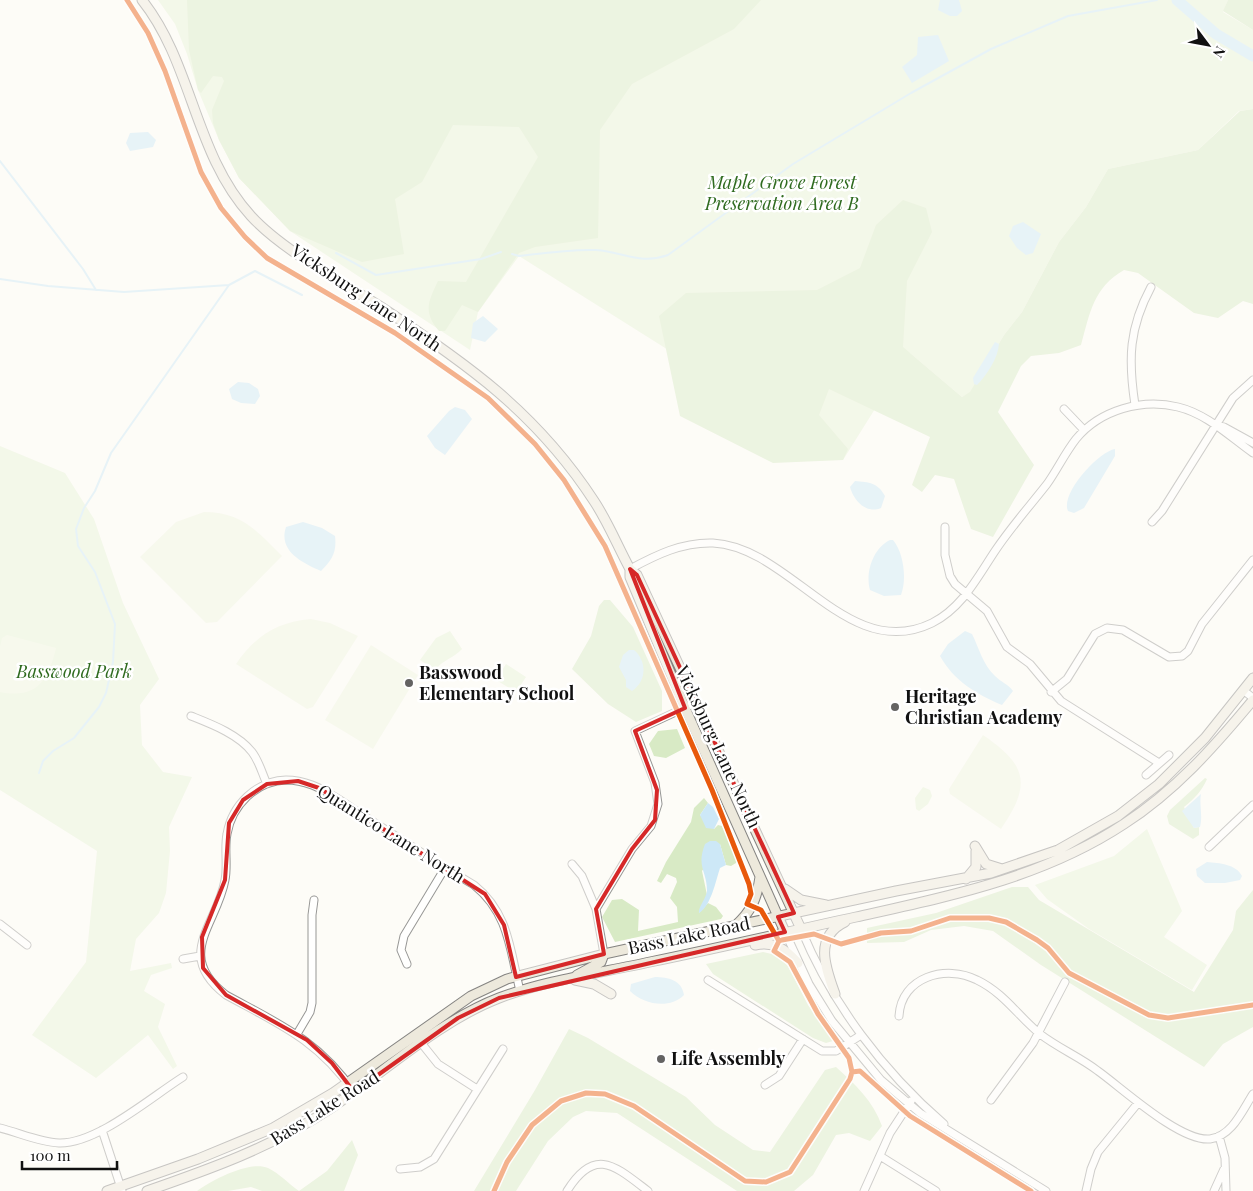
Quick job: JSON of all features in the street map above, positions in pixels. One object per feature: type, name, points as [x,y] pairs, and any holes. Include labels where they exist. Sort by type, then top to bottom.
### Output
[{"type":"main road","name":"Vicksburg Lane North","points":[[142,0],[164,36],[218,169],[242,206],[270,233],[461,361],[523,414],[554,447],[594,502],[630,569],[637,575],[801,929]]},
{"type":"main road","name":"Vicksburg Lane North","points":[[630,569],[630,578],[685,708],[785,932]]},
{"type":"main road","name":"Bass Lake Road","points":[[107,1191],[122,1189],[248,1140],[315,1105],[471,996],[516,976],[604,954],[1004,870],[1042,857],[1080,839],[1133,806],[1189,756],[1253,678]]},
{"type":"main road","name":"Bass Lake Road","points":[[147,1191],[257,1150],[309,1122],[471,1011],[520,991],[983,888],[1041,868],[1082,849],[1141,812],[1184,777],[1211,751],[1253,699]]},
{"type":"main road","points":[[966,878],[976,867],[975,846],[986,864],[1004,870]]},
{"type":"main road","points":[[734,926],[747,915],[753,906],[760,876]]},
{"type":"main road","points":[[782,886],[801,900],[828,906]]},
{"type":"main road","points":[[835,994],[824,962],[825,945],[837,926],[858,916]]},
{"type":"main road","points":[[656,961],[686,960],[762,943],[782,948],[798,963]]},
{"type":"main road","points":[[568,980],[601,962],[604,954]]},
{"type":"main road","points":[[568,980],[594,984],[611,994]]},
{"type":"street","points":[[1135,405],[1130,374],[1132,337],[1141,305],[1151,287]]},
{"type":"street","points":[[1152,522],[1162,511],[1234,398],[1253,380]]},
{"type":"street","points":[[630,569],[670,549],[710,543],[728,546],[755,556],[851,619],[865,626],[894,632],[909,631],[934,622],[946,614],[967,594],[1012,526],[1036,497],[1084,430],[1104,416],[1135,405],[1178,407],[1216,425],[1224,426],[1253,444]]},
{"type":"street","points":[[1064,409],[1084,430]]},
{"type":"street","points":[[1216,425],[1221,431],[1253,452]]},
{"type":"street","points":[[945,527],[946,567],[955,584],[987,611],[1002,642],[1030,664],[1060,701],[1159,763]]},
{"type":"street","points":[[1051,692],[1067,679],[1094,634],[1107,628],[1123,630],[1169,658],[1182,656],[1188,651],[1202,624],[1253,560]]},
{"type":"street","points":[[1243,690],[1253,699]]},
{"type":"street","points":[[596,909],[632,849],[652,826],[658,804],[655,784],[635,731],[697,702]]},
{"type":"street","points":[[191,716],[208,723],[245,745],[258,761],[267,784],[253,791],[243,800],[229,823],[226,836],[225,880],[221,896],[202,937],[200,956],[203,968],[216,988],[297,1034],[326,1057],[354,1092]]},
{"type":"street","points":[[1146,775],[1169,755]]},
{"type":"street","name":"Quantico Lane North","points":[[267,784],[292,781],[319,788],[474,886],[494,905],[504,925],[520,991]]},
{"type":"street","points":[[1209,847],[1253,805]]},
{"type":"street","points":[[572,864],[585,882],[596,909],[604,954]]},
{"type":"street","points":[[407,964],[401,950],[404,936],[445,868]]},
{"type":"street","points":[[297,1034],[310,1012],[312,1003],[312,915],[314,900]]},
{"type":"street","points":[[0,924],[27,945]]},
{"type":"street","points":[[801,929],[835,994],[861,1035],[914,1096],[956,1134]]},
{"type":"street","points":[[785,932],[798,963],[818,1000],[849,1044],[882,1080],[908,1104],[1046,1191]]},
{"type":"street","points":[[183,959],[200,956]]},
{"type":"street","points":[[899,1016],[900,1007],[906,992],[919,980],[939,975],[960,974],[978,981],[1001,994],[1039,1033],[1098,1071],[1138,1103],[1193,1137],[1210,1139],[1219,1136],[1233,1126],[1253,1094]]},
{"type":"street","points":[[708,980],[827,1052],[836,1051],[861,1035]]},
{"type":"street","points":[[991,1100],[1016,1068],[1039,1033],[1065,982]]},
{"type":"street","points":[[415,1034],[438,1064],[477,1089]]},
{"type":"street","points":[[764,1085],[779,1076],[803,1039]]},
{"type":"street","points":[[400,1169],[420,1167],[430,1163],[504,1049]]},
{"type":"street","points":[[0,1128],[47,1142],[61,1143],[89,1137],[183,1077]]},
{"type":"street","points":[[864,1191],[890,1133],[914,1096]]},
{"type":"street","points":[[1086,1191],[1098,1152],[1138,1103]]},
{"type":"street","points":[[102,1130],[122,1189]]},
{"type":"street","points":[[1219,1136],[1225,1158],[1226,1191]]},
{"type":"street","points":[[880,1156],[936,1191]]},
{"type":"street","points":[[566,1191],[580,1172],[593,1165],[605,1164],[621,1171],[648,1191]]},
{"type":"street","points":[[1214,1191],[1224,1169]]},
{"type":"highlighted area","points":[[630,569],[637,575],[794,913],[778,917],[785,932],[499,998],[458,1018],[354,1092],[332,1063],[307,1040],[226,995],[203,968],[202,937],[225,880],[229,823],[243,800],[267,784],[298,781],[319,788],[485,894],[504,925],[516,977],[604,954],[596,909],[632,849],[655,820],[657,790],[635,731],[685,708]]},
{"type":"green space","name":"Maple Grove Forest Preservation Area B","points":[[158,0],[1228,0],[1223,12],[1253,30],[1253,109],[1239,111],[1198,150],[1108,169],[1086,207],[1059,242],[1022,312],[1004,335],[970,393],[962,397],[910,353],[843,460],[519,256],[478,312],[470,350],[290,231],[239,178],[219,140],[198,90],[175,24]]},
{"type":"green space","points":[[187,0],[761,0],[734,29],[632,84],[600,130],[598,238],[535,247],[519,253],[478,312],[462,305],[445,331],[439,331],[429,312],[430,301],[438,281],[466,282],[538,157],[519,127],[453,125],[422,182],[395,199],[404,254],[362,262],[290,231],[239,178],[219,140],[213,123],[212,110],[224,81],[222,77],[213,76],[201,93],[198,90],[189,50]]},
{"type":"green space","points":[[1228,0],[1253,0],[1253,30],[1223,11]]},
{"type":"green space","points":[[1253,109],[1253,304],[1243,301],[1218,318],[1194,313],[1138,273],[1124,270],[1105,285],[1090,312],[1081,345],[1059,353],[1031,356],[1021,366],[998,412],[1034,465],[993,537],[971,529],[954,479],[935,475],[922,492],[912,485],[930,437],[829,389],[819,415],[848,449],[843,460],[773,463],[680,416],[659,316],[686,293],[817,290],[860,268],[876,225],[903,200],[926,208],[932,232],[907,281],[903,347],[962,397],[970,392],[1004,335],[1022,312],[1059,242],[1086,207],[1108,169],[1198,150],[1240,111]]},
{"type":"green space","name":"Basswood Park","points":[[0,446],[65,473],[94,519],[123,603],[159,679],[140,705],[142,745],[163,772],[192,777],[169,827],[170,851],[166,893],[159,913],[136,939],[130,971],[171,963],[172,968],[151,975],[144,991],[165,1004],[158,1027],[177,1066],[173,1069],[148,1035],[96,1078],[32,1035],[86,962],[97,851],[0,790]]},
{"type":"green space","points":[[204,512],[229,515],[239,519],[256,531],[282,556],[217,622],[206,623],[140,557],[176,522]]},
{"type":"green space","points":[[604,600],[610,600],[633,627],[662,691],[662,711],[636,722],[608,704],[572,669],[591,636],[599,606]]},
{"type":"green space","points":[[311,619],[330,623],[358,636],[313,707],[307,709],[236,664],[259,638],[268,632],[288,623]]},
{"type":"green space","points":[[450,631],[462,649],[435,670],[420,660],[436,638]]},
{"type":"green space","points":[[7,635],[56,648],[45,678],[32,690],[23,693],[0,692],[0,647],[2,638]]},
{"type":"green space","points":[[371,645],[418,675],[373,749],[325,720]]},
{"type":"green space","points":[[506,664],[526,677],[516,692],[496,680]]},
{"type":"green space","points":[[677,729],[685,748],[666,758],[654,756],[649,744],[658,731]]},
{"type":"green space","points":[[983,735],[1009,756],[1020,776],[1021,787],[1017,800],[1001,829],[950,794],[949,789]]},
{"type":"green space","points":[[1205,778],[1207,779],[1200,791],[1184,807],[1194,828],[1199,827],[1199,835],[1193,839],[1169,824],[1167,816],[1170,810]]},
{"type":"green space","points":[[923,787],[930,790],[932,796],[928,804],[919,811],[916,809],[915,798]]},
{"type":"green space","points":[[704,798],[708,803],[700,815],[714,829],[718,825],[722,826],[737,858],[736,863],[731,866],[726,865],[720,844],[702,871],[707,895],[699,913],[708,903],[716,907],[723,916],[721,919],[615,942],[602,917],[612,900],[622,899],[639,910],[638,931],[678,922],[677,907],[670,898],[677,882],[676,878],[667,874],[661,883],[657,881],[666,862],[691,822],[694,808]]},
{"type":"green space","points":[[1147,829],[1182,911],[1164,937],[1207,965],[1192,990],[1089,929],[1047,899],[1035,885],[1114,856]]},
{"type":"green space","points":[[1012,887],[1028,887],[1039,900],[1194,992],[1233,930],[1236,911],[1253,890],[1253,1027],[1223,1044],[1204,1067],[1041,965],[993,931],[964,926],[931,930],[904,942],[867,943],[867,928],[936,913]]},
{"type":"green space","points":[[763,952],[776,955],[788,966],[808,1005],[833,1041],[826,1043],[813,1038],[713,974],[706,964]]},
{"type":"green space","points":[[569,1029],[588,1038],[686,1097],[715,1125],[753,1150],[770,1152],[825,1070],[836,1067],[869,1101],[882,1126],[870,1141],[849,1133],[836,1135],[813,1175],[794,1191],[737,1191],[617,1113],[586,1111],[573,1117],[548,1141],[516,1191],[474,1191],[535,1090]]},
{"type":"green space","points":[[352,1140],[358,1155],[344,1191],[299,1191],[327,1171]]},
{"type":"green space","points":[[260,1166],[272,1170],[299,1191],[262,1191],[251,1187],[228,1191],[197,1191],[231,1172]]},
{"type":"water","points":[[940,0],[959,0],[962,11],[957,16],[950,16],[938,10]]},
{"type":"water","points":[[938,35],[949,61],[912,83],[902,67],[917,55],[918,37]]},
{"type":"water","points":[[148,132],[156,140],[153,147],[130,151],[126,143],[130,133]]},
{"type":"water","points":[[1023,222],[1041,234],[1033,253],[1026,255],[1017,248],[1009,236],[1013,226]]},
{"type":"water","points":[[483,316],[498,329],[485,342],[471,338],[473,323]]},
{"type":"water","points":[[995,342],[999,344],[994,360],[981,381],[977,385],[974,384],[973,378]]},
{"type":"water","points":[[238,382],[249,383],[258,389],[260,396],[255,404],[241,403],[232,399],[229,389]]},
{"type":"water","points":[[455,407],[465,410],[472,419],[445,455],[435,448],[427,436],[449,411]]},
{"type":"water","points":[[1115,449],[1115,456],[1084,508],[1074,513],[1068,511],[1067,504],[1070,495],[1082,475],[1099,458]]},
{"type":"water","points":[[855,481],[869,483],[879,488],[885,496],[881,508],[870,509],[861,505],[854,497],[850,487]]},
{"type":"water","points":[[303,522],[322,528],[335,536],[333,555],[321,571],[299,560],[285,543],[286,527]]},
{"type":"water","points":[[890,540],[893,540],[900,552],[904,582],[901,595],[884,596],[870,590],[869,576],[875,555]]},
{"type":"water","points":[[965,631],[972,634],[984,662],[991,672],[1013,691],[1002,705],[966,686],[952,673],[940,656],[948,644]]},
{"type":"water","points":[[629,650],[634,650],[638,655],[644,671],[637,687],[632,691],[626,687],[626,680],[619,667],[623,655]]},
{"type":"water","points":[[1201,794],[1200,827],[1194,828],[1182,811]]},
{"type":"water","points":[[708,803],[713,807],[719,819],[714,829],[706,828],[700,815]]},
{"type":"water","points":[[710,841],[716,841],[720,844],[726,865],[720,868],[710,899],[699,913],[707,891],[702,858],[705,844]]},
{"type":"water","points":[[1207,862],[1222,864],[1236,869],[1242,876],[1240,880],[1225,883],[1205,883],[1197,876],[1196,869]]},
{"type":"water","points":[[655,977],[674,980],[683,990],[684,995],[671,1003],[656,1004],[635,996],[630,991],[631,984]]},
{"type":"waterway","points":[[512,254],[519,256],[596,250],[649,259],[668,255],[793,164],[911,93],[991,49],[1068,16],[1157,0]]},
{"type":"waterway","points":[[1177,0],[1216,34],[1253,56]]},
{"type":"waterway","points":[[0,161],[83,269],[96,290]]},
{"type":"waterway","points":[[336,253],[376,275],[481,259],[501,252]]},
{"type":"waterway","points":[[39,773],[43,761],[53,751],[74,738],[99,707],[106,693],[113,662],[115,624],[95,572],[78,546],[76,529],[84,508],[95,491],[111,453],[229,285],[255,271],[302,295]]},
{"type":"waterway","points":[[0,279],[48,286],[124,292],[229,285]]},
{"type":"cycle path","points":[[127,0],[148,33],[165,71],[201,172],[221,208],[245,237],[267,258],[395,333],[488,398],[535,444],[564,480],[605,546],[712,790],[749,884],[751,894],[747,904],[761,910],[779,941]]},
{"type":"cycle path","points":[[494,1191],[507,1162],[532,1125],[561,1101],[586,1093],[605,1094],[634,1106],[745,1181],[766,1182],[790,1172],[850,1079],[852,1072],[849,1058],[818,1014],[790,962],[774,951],[779,941],[782,940],[814,934],[841,944],[881,933],[911,931],[950,918],[989,918],[1006,922],[1037,940],[1048,948],[1069,973],[1149,1015],[1168,1018],[1253,1005]]},
{"type":"cycle path","points":[[852,1072],[860,1071],[910,1116],[1031,1191]]},
{"type":"place","name":"Basswood Elementary School","points":[[409,683]]},
{"type":"place","name":"Heritage Christian Academy","points":[[895,707]]},
{"type":"place","name":"Life Assembly","points":[[661,1059]]}]
